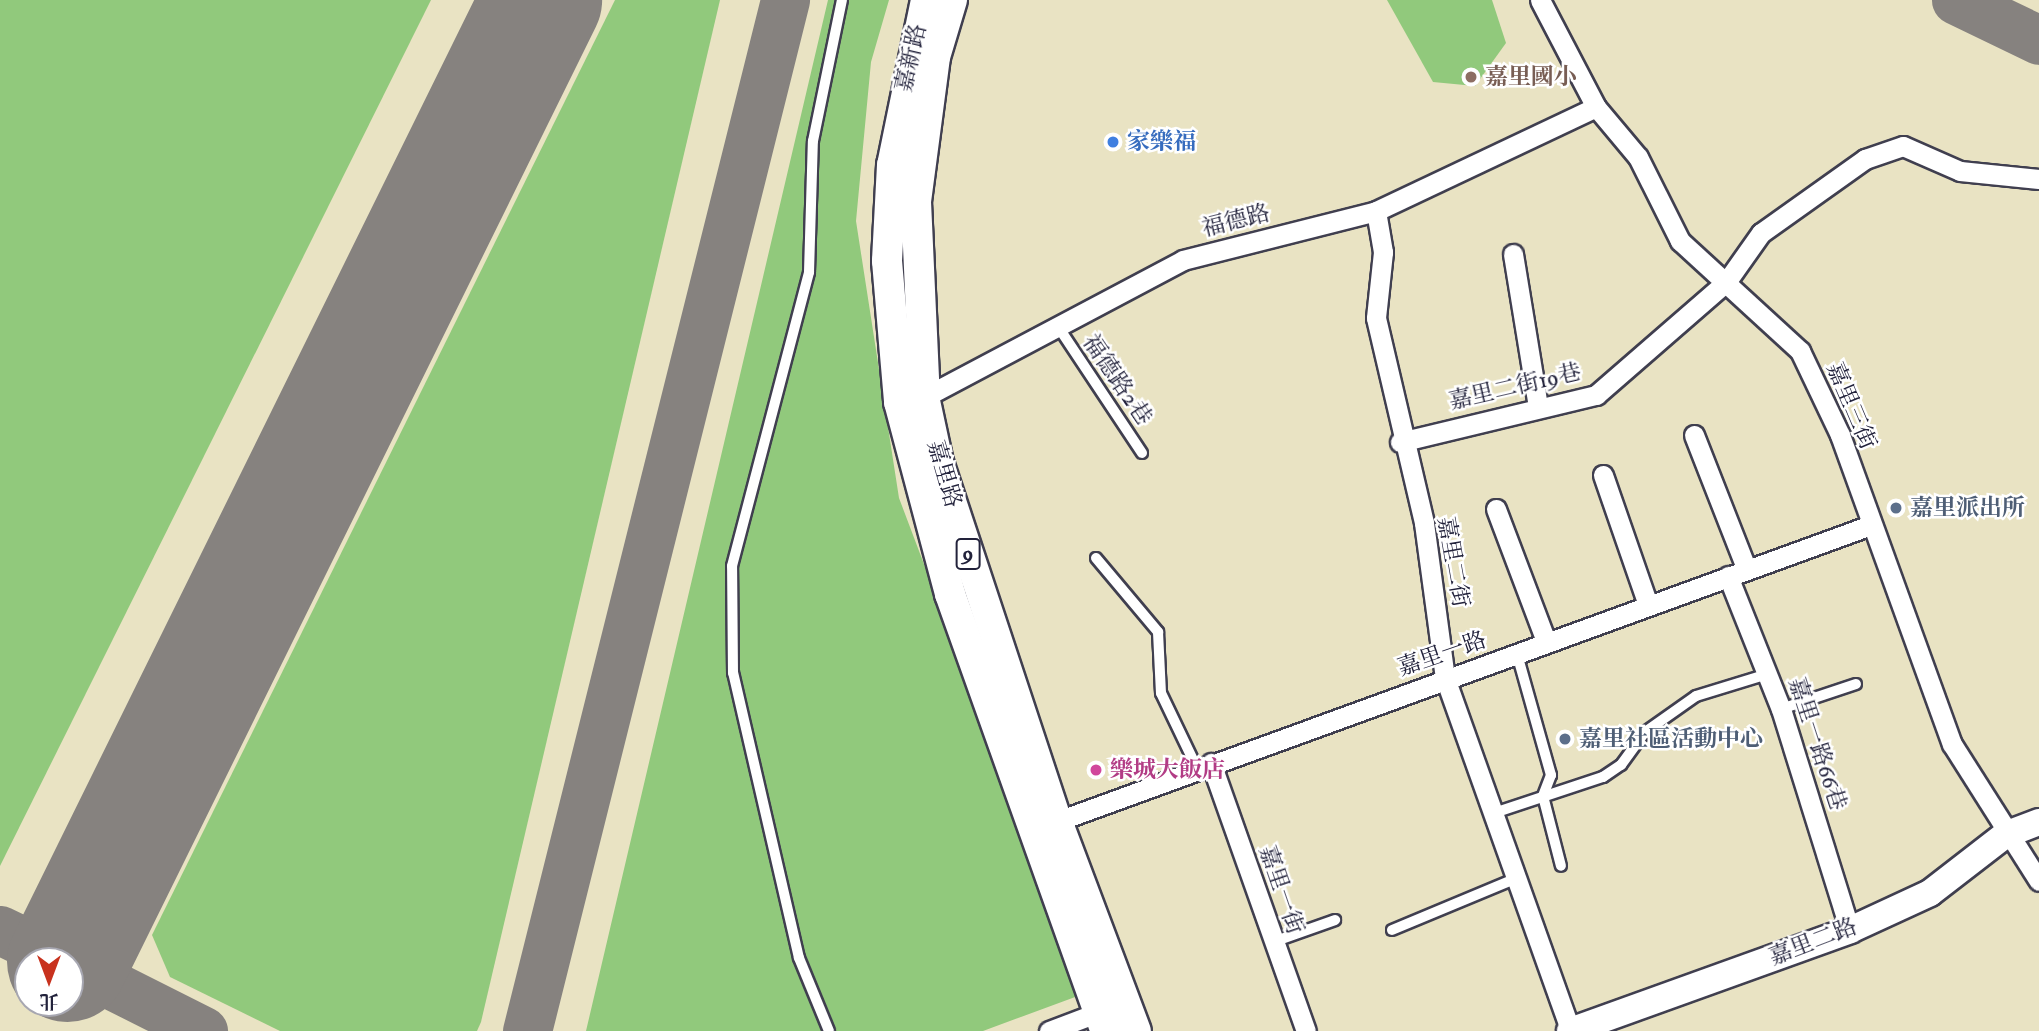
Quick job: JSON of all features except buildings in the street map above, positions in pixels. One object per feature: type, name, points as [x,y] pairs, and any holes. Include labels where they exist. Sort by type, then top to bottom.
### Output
[{"type":"main road","name":"嘉新路","points":[[898,117],[926,0]]},
{"type":"main road","name":"嘉新路","points":[[936,57],[952,0]]},
{"type":"main road","name":"嘉里路","points":[[912,402],[916,202],[936,57]]},
{"type":"main road","name":"嘉里路","points":[[898,117],[887,261],[912,402],[938,462],[1103,1021]]},
{"type":"main road","name":"嘉里路","points":[[1044,826],[1136,1031]]},
{"type":"street","name":"嘉里三街","points":[[1540,0],[1596,107],[1637,157],[1680,241],[1727,281],[1800,351],[1840,435],[1868,526],[1952,744],[2005,835],[2039,881]]},
{"type":"street","name":"福德路","points":[[912,402],[1059,328],[1182,260],[1376,211],[1596,107]]},
{"type":"street","name":"嘉里二街19巷","points":[[1400,442],[1538,406],[1595,395],[1727,281],[1761,233],[1865,159],[1903,146],[1960,171],[2039,179]]},
{"type":"street","name":"嘉里二街","points":[[1376,211],[1383,252],[1376,318],[1400,442],[1424,523],[1445,678],[1497,812],[1570,1031]]},
{"type":"street","points":[[1513,254],[1538,406]]},
{"type":"street","name":"嘉里一路66巷","points":[[1693,435],[1850,930]]},
{"type":"street","points":[[1603,475],[1648,605]]},
{"type":"street","points":[[1496,509],[1546,641]]},
{"type":"street","name":"嘉里一路","points":[[1044,826],[1868,526]]},
{"type":"street","name":"嘉里一街","points":[[1204,766],[1306,1031]]},
{"type":"street","name":"嘉里二路","points":[[1570,1031],[1850,930],[1930,893],[2005,835],[2039,822]]},
{"type":"street","points":[[1049,1031],[1103,1021]]},
{"type":"lane","points":[[829,1031],[799,958],[733,673],[732,566],[808,272],[813,141],[842,0]]},
{"type":"lane","name":"福德路2巷","points":[[1059,328],[1142,453]]},
{"type":"lane","points":[[1096,558],[1158,632],[1161,693],[1204,766]]},
{"type":"lane","points":[[1517,654],[1551,775],[1543,796],[1561,866]]},
{"type":"lane","points":[[1497,812],[1621,765],[1645,732],[1696,696],[1769,673]]},
{"type":"lane","points":[[1781,709],[1856,684]]},
{"type":"lane","points":[[1392,930],[1518,877]]},
{"type":"lane","points":[[1273,942],[1335,920]]},
{"type":"green space","points":[[0,0],[431,0],[0,866]]},
{"type":"green space","points":[[615,0],[720,0],[481,1022],[477,1031],[280,1031],[170,977],[152,935]]},
{"type":"green space","points":[[828,0],[889,0],[871,62],[856,221],[899,498],[1086,993],[983,1031],[586,1031]]},
{"type":"green space","points":[[1387,0],[1492,0],[1506,43],[1475,86],[1433,82]]},
{"type":"taxiway","points":[[527,1031],[785,0]]},
{"type":"taxiway","points":[[1956,0],[2039,40]]},
{"type":"taxiway","points":[[0,930],[35,947]]},
{"type":"taxiway","points":[[84,971],[203,1031]]},
{"type":"runway","points":[[74,947],[541,0]]},
{"type":"place","name":"嘉里國小","points":[[1471,77]]},
{"type":"place","name":"家樂福","points":[[1113,142]]},
{"type":"place","name":"嘉里派出所","points":[[1896,508]]},
{"type":"place","name":"嘉里社區活動中心","points":[[1565,739]]},
{"type":"place","name":"樂城大飯店","points":[[1096,770]]}]
